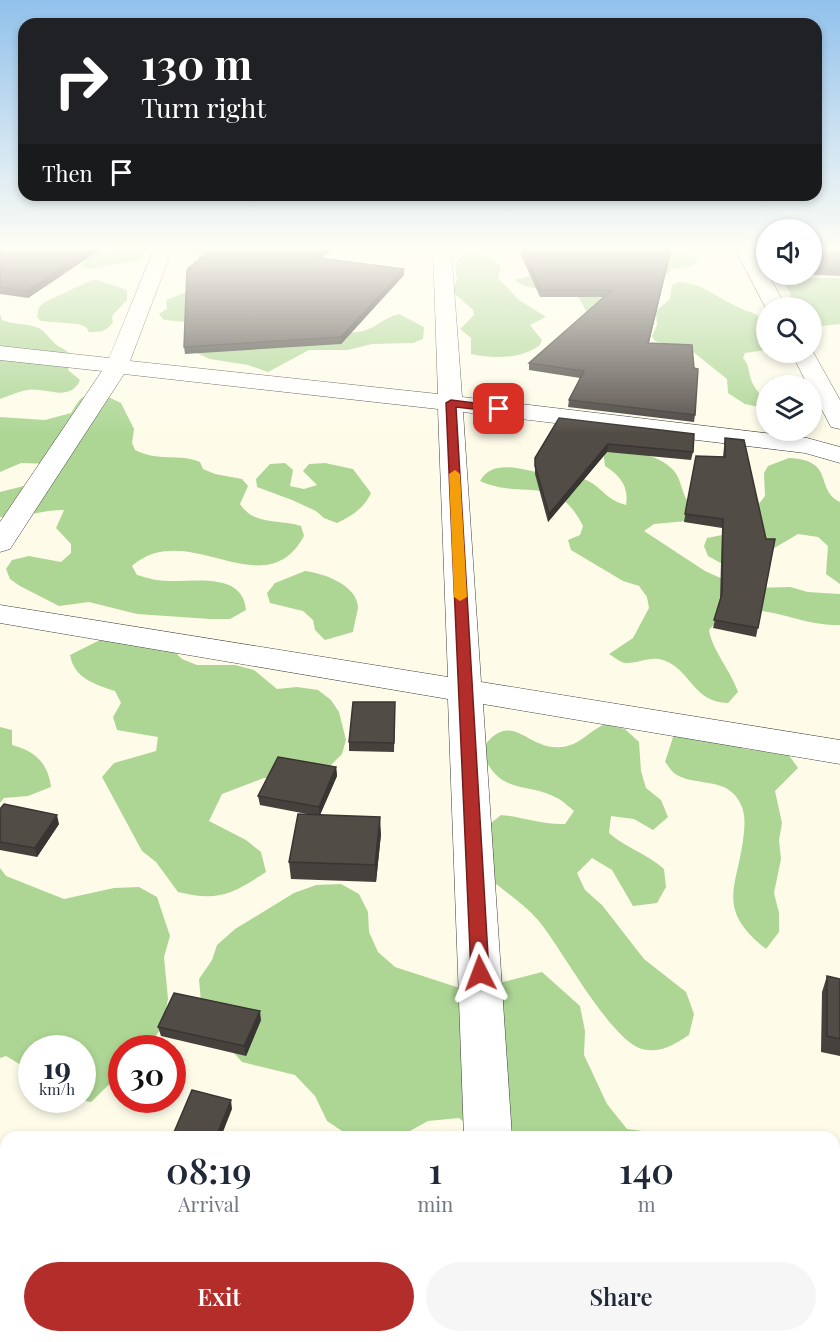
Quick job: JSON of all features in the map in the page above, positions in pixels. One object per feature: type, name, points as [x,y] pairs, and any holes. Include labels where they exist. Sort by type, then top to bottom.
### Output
[{"type":"street","points":[[0,543],[117,366],[139,310]]},
{"type":"street","points":[[446,310],[488,1131]]},
{"type":"street","points":[[0,353],[451,403],[807,446],[840,455]]},
{"type":"street","points":[[807,363],[840,422]]},
{"type":"street","points":[[1,617],[840,752]]},
{"type":"green space","points":[[38,310],[118,310],[112,316],[111,325],[106,330],[100,331],[89,332],[86,327],[78,324],[41,321],[37,317]]},
{"type":"green space","points":[[166,310],[191,310],[188,322],[164,320],[159,314]]},
{"type":"green space","points":[[193,310],[333,310],[344,333],[369,329],[399,314],[424,327],[423,339],[413,343],[372,344],[348,350],[309,350],[268,372],[248,365],[210,359],[192,351]]},
{"type":"green space","points":[[473,310],[534,310],[546,317],[530,325],[542,340],[540,345],[525,353],[507,357],[471,354],[471,338],[460,329],[474,315]]},
{"type":"green space","points":[[658,310],[744,310],[756,315],[756,351],[745,353],[743,358],[756,388],[756,406],[745,404],[728,393],[727,379],[692,351],[655,341],[652,336],[657,325]]},
{"type":"green space","points":[[822,310],[840,310],[840,324],[822,326]]},
{"type":"green space","points":[[0,314],[2,320],[39,328],[55,344],[67,351],[73,358],[68,370],[80,380],[76,387],[64,392],[28,390],[0,399]]},
{"type":"green space","points":[[102,394],[121,403],[134,429],[132,443],[135,450],[152,456],[192,459],[200,462],[203,469],[215,474],[242,479],[248,486],[240,504],[252,516],[301,526],[304,536],[287,556],[268,565],[247,565],[177,551],[154,554],[132,566],[137,575],[153,579],[227,584],[243,598],[246,610],[230,619],[210,619],[137,614],[89,602],[59,606],[10,579],[6,569],[12,560],[29,556],[61,562],[71,553],[71,544],[56,528],[64,510],[0,517],[0,492],[28,485],[51,464],[21,463],[0,472],[0,417],[45,420],[71,413],[85,396]]},
{"type":"green space","points":[[603,450],[650,456],[667,464],[677,475],[690,504],[687,521],[654,524],[644,531],[705,571],[736,585],[754,588],[790,587],[808,592],[840,594],[840,625],[805,621],[754,610],[738,612],[723,618],[709,630],[714,645],[738,692],[728,703],[707,697],[680,670],[663,660],[625,663],[609,654],[633,638],[649,608],[647,597],[639,586],[623,581],[571,550],[568,540],[580,535],[583,526],[573,509],[562,499],[550,493],[511,489],[480,481],[493,469],[501,467],[575,477],[590,482],[613,499],[626,505],[625,487],[619,478],[605,466]]},
{"type":"green space","points":[[789,458],[804,460],[819,469],[828,490],[840,502],[840,584],[826,574],[828,546],[818,537],[798,534],[735,571],[708,556],[704,546],[707,538],[737,532],[765,496],[764,473],[768,466]]},
{"type":"green space","points":[[285,463],[293,470],[290,486],[304,489],[317,485],[303,471],[309,464],[325,463],[353,469],[371,493],[357,511],[337,523],[292,500],[257,487],[256,479],[270,464]]},
{"type":"green space","points":[[305,571],[330,578],[352,593],[358,608],[353,632],[325,640],[315,630],[313,620],[303,611],[270,603],[267,593],[275,583]]},
{"type":"green space","points":[[102,639],[172,649],[182,659],[197,665],[235,665],[254,670],[277,689],[297,687],[318,690],[331,700],[339,712],[346,740],[342,754],[329,767],[286,778],[264,778],[222,794],[209,821],[246,840],[261,852],[266,872],[244,886],[225,894],[192,895],[178,892],[156,862],[142,851],[102,777],[114,763],[156,751],[158,737],[117,730],[113,717],[121,703],[115,691],[86,679],[80,675],[72,663],[70,655]]},
{"type":"green space","points":[[605,724],[625,729],[639,742],[641,771],[646,788],[661,800],[668,817],[653,830],[634,819],[611,816],[609,833],[664,869],[666,887],[657,903],[633,906],[612,870],[592,858],[577,873],[585,890],[602,905],[644,959],[686,992],[694,1014],[689,1035],[673,1045],[655,1050],[642,1049],[629,1042],[615,1029],[538,920],[521,903],[489,878],[485,828],[501,815],[565,824],[574,811],[561,800],[547,793],[505,782],[488,765],[481,750],[492,737],[511,731],[549,746],[567,746]]},
{"type":"green space","points":[[0,727],[12,730],[12,745],[39,759],[47,771],[51,787],[28,796],[4,798],[0,803]]},
{"type":"green space","points":[[674,734],[728,739],[744,749],[788,754],[798,768],[775,791],[782,823],[779,840],[781,859],[774,893],[779,913],[779,932],[766,949],[750,934],[734,908],[733,895],[744,828],[741,805],[733,793],[726,788],[684,778],[673,773],[665,762]]},
{"type":"green space","points":[[0,868],[6,876],[64,899],[114,888],[139,887],[157,897],[170,936],[164,957],[168,999],[163,1025],[156,1035],[108,1035],[108,1086],[96,1097],[96,1035],[18,1035],[18,1063],[6,1056],[0,1058]]},
{"type":"green space","points":[[341,884],[359,894],[368,912],[369,932],[378,952],[395,967],[469,991],[542,972],[580,1006],[585,1031],[584,1055],[607,1104],[627,1129],[642,1131],[475,1131],[459,1118],[428,1121],[410,1131],[342,1131],[327,1121],[315,1096],[295,1075],[242,1062],[225,1043],[201,1003],[199,979],[212,960],[217,945],[235,929],[294,893],[316,885]]},
{"type":"building","points":[[185,310],[366,310],[341,337],[184,347]]},
{"type":"building","points":[[590,310],[656,310],[648,343],[692,345],[694,368],[698,369],[695,415],[569,400],[584,371],[529,363]]},
{"type":"building","points":[[559,418],[694,434],[693,452],[608,444],[549,514],[535,466],[535,458]]},
{"type":"building","points":[[725,438],[744,440],[766,539],[775,539],[758,628],[714,620],[722,594],[723,519],[685,514],[696,456],[725,457]]},
{"type":"building","points":[[353,702],[395,702],[394,743],[349,742]]},
{"type":"building","points":[[278,757],[336,767],[319,807],[258,796]]},
{"type":"building","points":[[4,804],[57,815],[35,848],[0,842],[0,809]]},
{"type":"building","points":[[298,814],[380,817],[375,865],[289,862]]},
{"type":"building","points":[[827,976],[840,979],[840,1039],[827,1036]]},
{"type":"building","points":[[174,993],[260,1011],[244,1046],[158,1027]]},
{"type":"building","points":[[192,1090],[231,1100],[218,1131],[175,1131],[182,1113],[186,1113],[186,1104]]},
{"type":"slow traffic","points":[[455,474],[460,597]]},
{"type":"route","points":[[480,973],[451,403],[499,409]]}]
